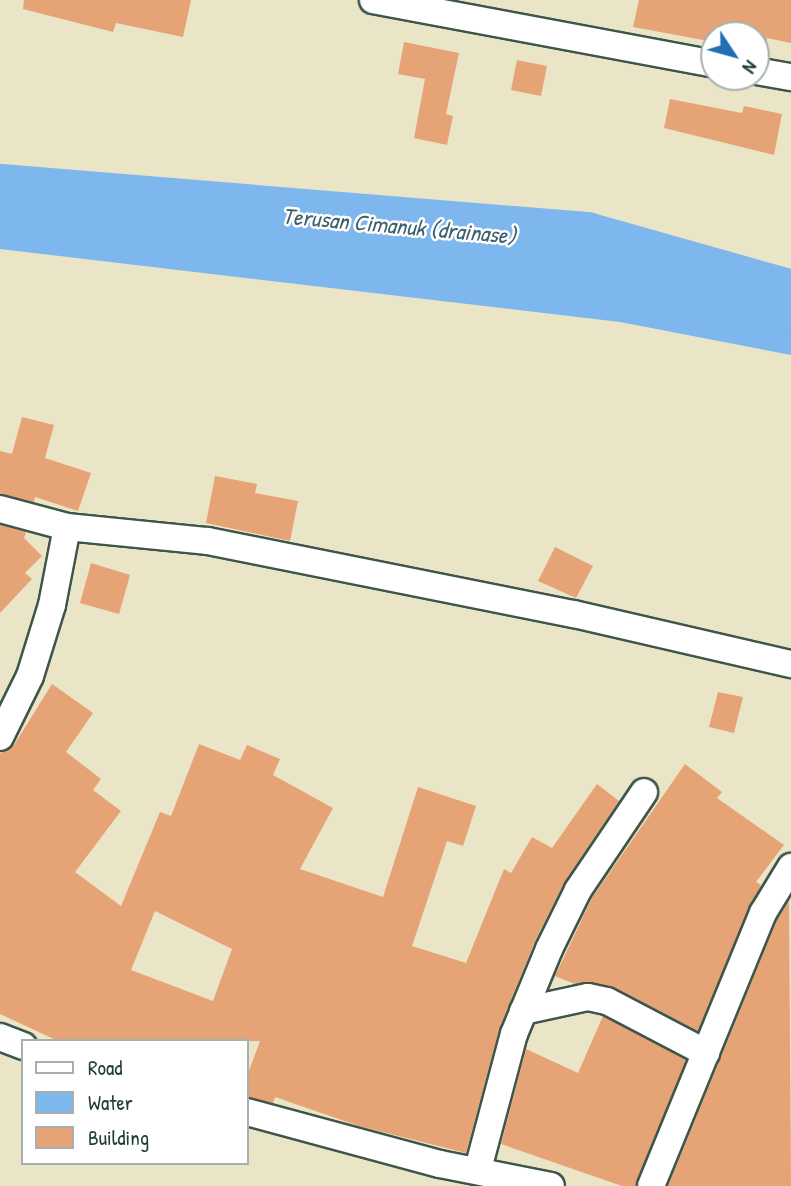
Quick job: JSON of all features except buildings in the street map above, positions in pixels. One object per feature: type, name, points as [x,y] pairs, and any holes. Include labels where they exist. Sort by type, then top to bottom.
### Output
[{"type":"street","points":[[373,0],[700,61]]},
{"type":"street","points":[[770,73],[791,77]]},
{"type":"street","points":[[0,509],[67,527],[208,541],[574,614],[791,664]]},
{"type":"street","points":[[0,737],[37,653],[52,605],[67,527]]},
{"type":"street","points":[[478,1169],[523,1011],[578,890],[644,792]]},
{"type":"street","points":[[651,1186],[763,913],[791,867]]},
{"type":"street","points":[[523,1011],[588,997],[607,1001],[706,1054]]},
{"type":"street","points":[[0,1037],[21,1045]]},
{"type":"street","points":[[248,1112],[440,1164],[478,1169],[551,1186]]},
{"type":"water","points":[[0,185],[791,302],[791,355],[620,322],[0,249]]},
{"type":"waterway","name":"Terusan Cimanuk (drainase)","points":[[0,194],[586,242],[791,300]]}]
